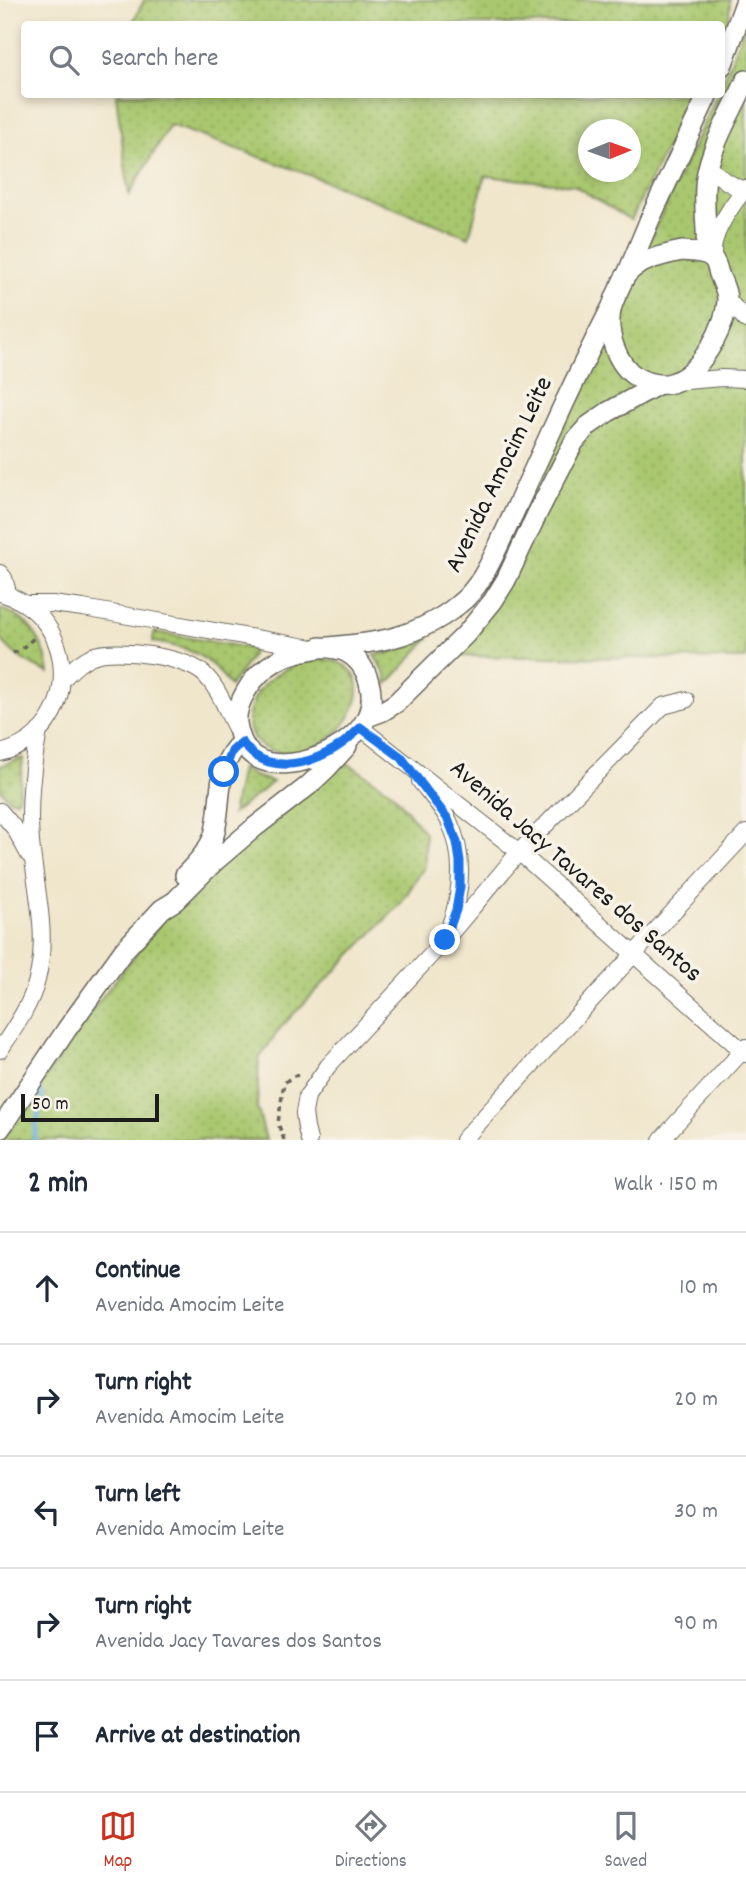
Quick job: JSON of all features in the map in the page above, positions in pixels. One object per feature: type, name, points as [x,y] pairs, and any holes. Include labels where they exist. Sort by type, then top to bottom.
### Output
[{"type":"street","points":[[725,58],[746,0]]},
{"type":"street","points":[[746,80],[715,145],[705,180],[710,257],[727,299],[746,320]]},
{"type":"street","name":"Avenida Amocim Leite","points":[[706,98],[628,272],[501,540],[473,592],[443,615],[403,634],[372,642],[316,648],[286,655],[269,666],[251,682],[237,716],[240,737],[254,756],[264,762],[294,764],[314,759],[338,746],[360,726],[396,703],[409,691],[467,634],[506,580],[574,442],[589,426],[627,400],[695,369],[716,337],[724,319],[727,299]]},
{"type":"street","points":[[708,166],[732,186],[745,189],[718,232],[710,257]]},
{"type":"street","points":[[628,272],[664,254],[682,251],[710,257]]},
{"type":"street","name":"Avenida Amocim Leite","points":[[611,308],[612,341],[627,369],[647,382],[666,383]]},
{"type":"street","points":[[666,383],[722,377],[746,379]]},
{"type":"street","points":[[0,573],[4,578],[5,595],[37,613],[54,636],[62,664],[58,701],[47,722],[17,747],[0,753]]},
{"type":"street","points":[[25,604],[83,608],[316,648],[337,649],[349,654],[360,664],[369,681],[372,698],[360,726]]},
{"type":"street","points":[[62,679],[81,662],[95,655],[152,656],[180,661],[205,675],[218,692],[240,737]]},
{"type":"street","points":[[307,1134],[304,1113],[307,1096],[349,1042],[445,940],[519,852],[663,706],[686,700]]},
{"type":"street","name":"Avenida Amocim Leite","points":[[0,1129],[124,950],[162,909],[175,901],[214,862],[317,777],[339,755],[360,726]]},
{"type":"street","name":"Avenida Jacy Tavares dos Santos","points":[[360,726],[519,852],[745,1051]]},
{"type":"street","points":[[0,1050],[30,999],[37,981],[42,949],[30,807],[39,731]]},
{"type":"street","name":"Avenida Amocim Leite","points":[[162,909],[166,896],[194,866],[214,834],[224,772],[240,737]]},
{"type":"street","name":"Avenida Jacy Tavares dos Santos","points":[[401,757],[448,819],[457,842],[460,887],[456,910],[445,940]]},
{"type":"street","points":[[0,811],[28,851],[37,875]]},
{"type":"street","points":[[463,1140],[746,834]]},
{"type":"street","points":[[661,1140],[745,1051]]},
{"type":"path","points":[[13,653],[29,643],[47,626]]},
{"type":"green space","points":[[144,0],[730,0],[729,18],[725,27],[725,21],[134,21]]},
{"type":"green space","points":[[746,22],[746,659],[449,656],[494,574],[716,98],[725,98],[725,76]]},
{"type":"green space","points":[[117,98],[691,98],[631,220],[573,185],[485,176],[469,237],[299,171],[170,125],[129,195]]},
{"type":"green space","points":[[0,609],[19,618],[34,633],[44,651],[49,673],[22,659],[0,638]]},
{"type":"green space","points":[[154,632],[249,648],[253,652],[230,686],[214,667],[197,654],[153,642]]},
{"type":"green space","points":[[430,637],[387,685],[386,675],[374,655],[403,649]]},
{"type":"green space","points":[[315,659],[340,663],[354,675],[358,691],[354,709],[342,727],[325,742],[303,751],[278,752],[264,748],[254,739],[249,727],[249,713],[262,686],[278,674]]},
{"type":"green space","points":[[23,758],[17,800],[10,800],[0,789],[0,766]]},
{"type":"green space","points":[[341,759],[392,792],[425,833],[425,866],[401,903],[281,1027],[259,1059],[257,1106],[266,1140],[2,1140],[102,997],[191,885]]},
{"type":"green space","points":[[241,768],[254,776],[273,782],[232,814]]},
{"type":"waterway","points":[[34,1140],[42,1095],[38,1087]]},
{"type":"route","points":[[224,772],[232,751],[242,742],[248,751],[264,762],[294,764],[314,759],[338,746],[354,735],[360,727],[401,757],[448,819],[457,842],[460,887],[456,910],[445,940]]}]
